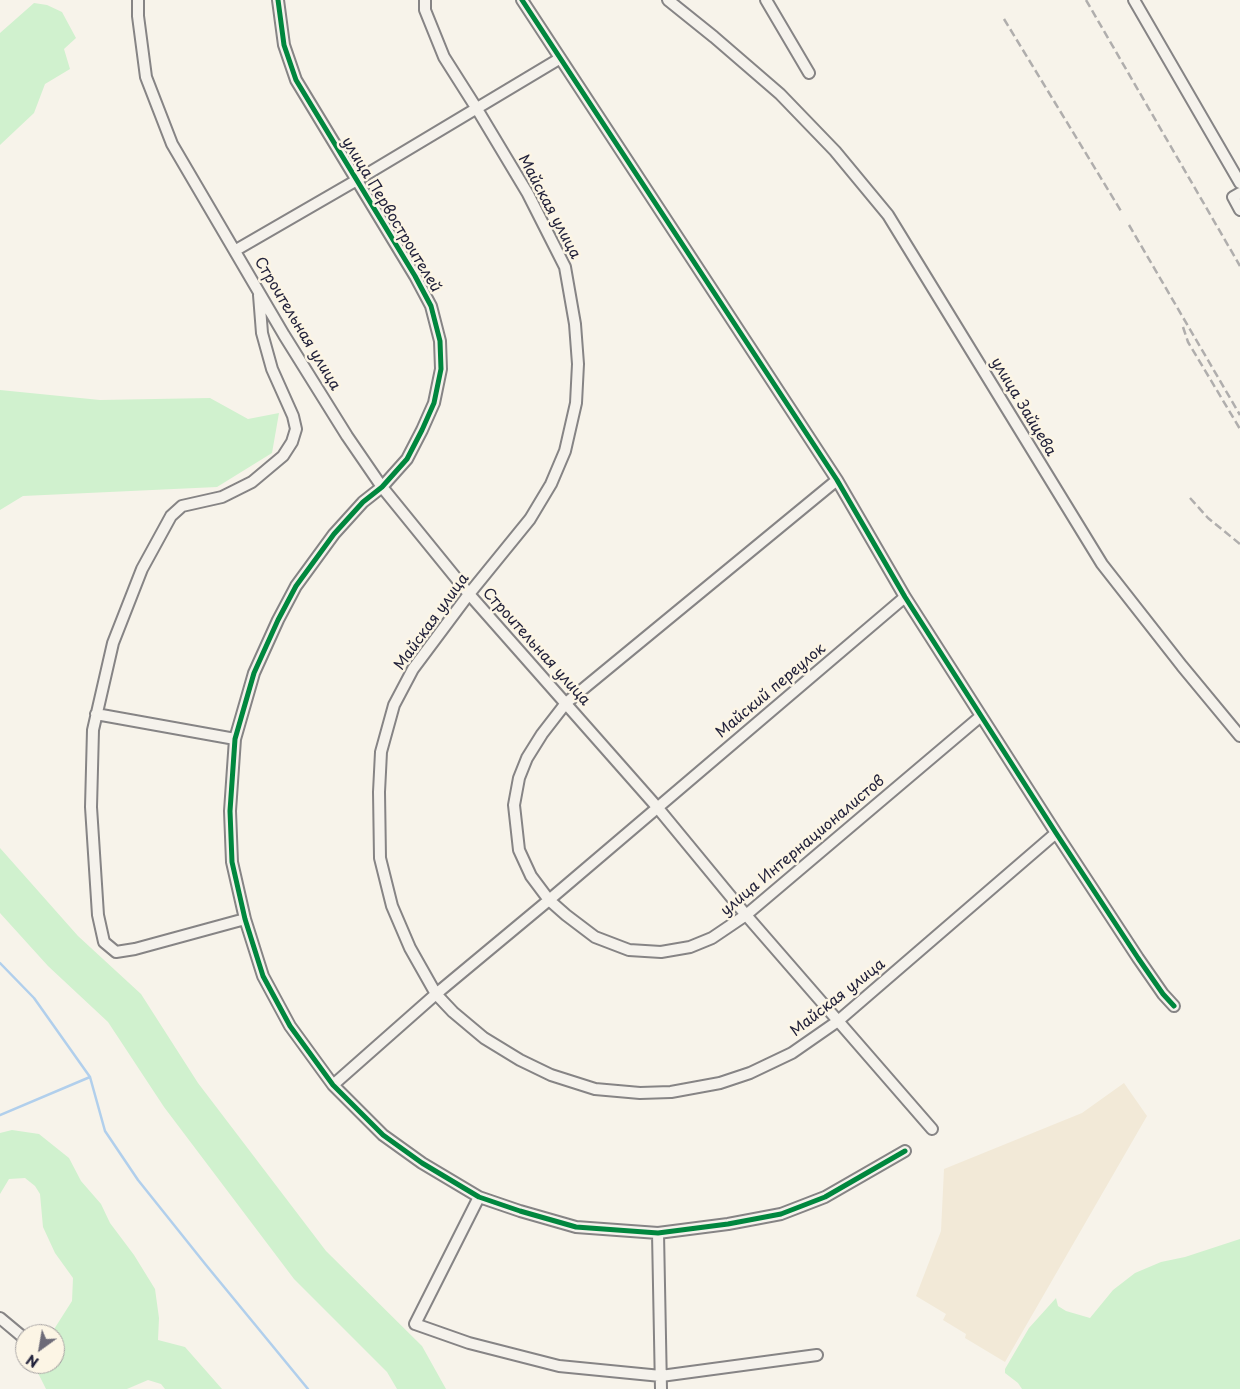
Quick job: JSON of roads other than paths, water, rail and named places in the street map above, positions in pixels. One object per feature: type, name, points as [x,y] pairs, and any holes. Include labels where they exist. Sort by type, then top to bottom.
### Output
[{"type":"street","name":"Строительная улица","points":[[138,0],[138,16],[146,77],[172,144],[236,250],[259,293],[347,436],[382,487],[469,594],[657,807],[746,915],[932,1129]]},
{"type":"street","name":"улица Первостроителей","points":[[278,0],[284,45],[296,80],[415,276],[431,306],[440,341],[441,369],[434,403],[407,459],[382,487],[363,502],[334,534],[296,586],[254,673],[235,740],[230,812],[232,862],[245,919],[263,976],[286,1018],[333,1085],[383,1135],[422,1163],[479,1197],[576,1227],[658,1233],[728,1224],[781,1214],[825,1197],[905,1151]]},
{"type":"street","name":"Майская улица","points":[[425,0],[425,10],[444,57],[528,194],[565,267],[575,324],[578,364],[576,403],[565,451],[551,484],[530,519],[469,594],[413,669],[394,705],[382,752],[379,792],[380,858],[392,906],[410,948],[436,994],[453,1012],[484,1038],[520,1060],[550,1075],[595,1089],[640,1093],[671,1092],[710,1085],[750,1073],[792,1053],[838,1021],[1056,833]]},
{"type":"street","points":[[522,0],[837,480],[905,598],[1056,833],[1153,980],[1174,1006]]},
{"type":"street","name":"улица Зайцева","points":[[668,0],[780,94],[835,151],[888,215],[1102,564],[1240,736]]},
{"type":"street","points":[[766,0],[809,73]]},
{"type":"street","points":[[1134,0],[1240,183]]},
{"type":"street","points":[[236,250],[560,59]]},
{"type":"street","points":[[1240,193],[1233,197],[1240,210]]},
{"type":"street","points":[[245,919],[116,952],[104,942],[98,915],[91,806],[92,730],[113,643],[142,570],[171,516],[182,506],[222,497],[252,482],[282,456],[292,442],[296,430],[293,416],[272,369],[262,333],[259,293]]},
{"type":"street","name":"улица Интернационалистов","points":[[837,480],[566,703],[542,734],[527,758],[519,778],[514,805],[520,850],[531,876],[549,900],[566,916],[595,937],[628,950],[661,952],[690,947],[712,938],[746,915],[981,716]]},
{"type":"street","name":"Майский переулок","points":[[333,1085],[436,994],[905,598]]},
{"type":"street","points":[[96,714],[235,740]]},
{"type":"street","points":[[479,1197],[415,1324],[469,1344],[559,1366],[661,1376],[817,1355]]},
{"type":"street","points":[[658,1233],[661,1389]]},
{"type":"street","points":[[0,1318],[15,1330]]},
{"type":"waterway","points":[[0,963],[34,998],[90,1077],[105,1131],[138,1180],[308,1389]]},
{"type":"waterway","points":[[0,1115],[90,1077]]},
{"type":"railway","points":[[1086,0],[1240,266]]},
{"type":"railway","points":[[1004,19],[1121,211]]},
{"type":"railway","points":[[1129,225],[1240,415]]},
{"type":"railway","points":[[1183,327],[1188,342],[1240,429]]},
{"type":"railway","points":[[1190,498],[1208,518],[1240,544]]}]
